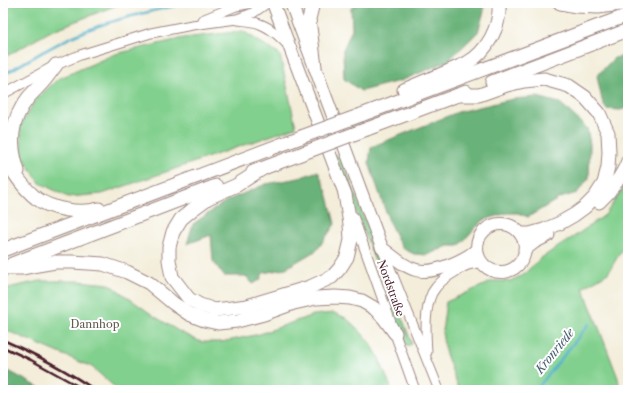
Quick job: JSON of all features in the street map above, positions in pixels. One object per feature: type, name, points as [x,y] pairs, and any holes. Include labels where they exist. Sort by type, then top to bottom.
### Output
[{"type":"highway","points":[[313,3],[309,18],[315,67]]},
{"type":"highway","points":[[361,115],[375,102],[467,63],[481,52],[492,37],[497,24],[500,7],[499,3]]},
{"type":"highway","points":[[560,3],[575,6],[598,7],[628,3]]},
{"type":"highway","points":[[3,250],[300,137],[628,15]]},
{"type":"highway","points":[[3,267],[628,30]]},
{"type":"highway","points":[[24,186],[14,158],[12,139],[14,123],[28,97],[47,78],[56,65]]},
{"type":"highway","points":[[458,95],[479,95],[524,81],[544,79],[569,86],[585,97],[599,113],[608,133],[608,168],[604,183],[595,197],[574,215],[544,230],[530,234],[522,234]]},
{"type":"highway","points":[[3,156],[24,186],[37,198],[56,208],[75,211],[95,210],[125,204]]},
{"type":"highway","points":[[526,249],[534,242],[574,222],[589,212],[605,197],[615,184],[628,161]]},
{"type":"highway","points":[[262,169],[237,185],[208,198],[182,218],[173,232],[169,247],[169,260],[172,277],[189,299],[200,305],[215,310],[247,306],[310,287],[332,277],[347,257],[351,240],[345,194]]},
{"type":"highway","points":[[3,267],[23,268],[55,262],[103,264],[128,272],[149,283],[189,314],[204,320],[218,323],[237,321],[264,314],[294,303],[316,298],[350,298],[362,301],[374,308],[384,318],[395,333]]},
{"type":"main road","points":[[274,3],[345,194]]},
{"type":"main road","points":[[292,3],[382,248],[404,265],[415,270],[429,271],[444,267],[470,256],[476,250]]},
{"type":"main road","points":[[494,224],[511,225],[517,229],[522,234],[526,249],[520,264],[510,271],[501,273],[486,268],[481,263],[476,250],[480,234],[486,228],[494,224]]},
{"type":"street","points":[[192,25],[237,5],[253,3]]},
{"type":"street","points":[[237,20],[253,13],[267,3]]},
{"type":"street","points":[[3,94],[56,65],[80,55],[114,43],[151,33],[192,25],[237,20],[261,24],[276,34],[290,47]]},
{"type":"street","name":"Nordstraße","points":[[345,194],[415,390]]},
{"type":"street","name":"Nordstraße","points":[[382,248],[439,390]]},
{"type":"street","points":[[428,362],[426,322],[432,293],[441,282],[450,275],[473,263],[481,263]]},
{"type":"green space","points":[[3,3],[122,3],[51,31],[3,58]]},
{"type":"green space","points":[[360,3],[483,3],[484,11],[478,32],[448,61],[403,80],[361,91],[344,79],[343,50],[352,29],[351,8]]},
{"type":"green space","points":[[243,31],[280,55],[296,127],[102,194],[68,197],[40,183],[22,157],[20,126],[36,99],[58,79],[115,54],[184,38]]},
{"type":"green space","points":[[628,56],[628,108],[620,110],[606,109],[602,100],[597,76],[614,58]]},
{"type":"green space","points":[[537,97],[560,103],[587,128],[590,144],[589,178],[577,193],[560,198],[528,217],[518,213],[507,213],[484,220],[459,246],[448,246],[427,255],[414,254],[402,248],[390,224],[369,163],[371,147],[458,112],[513,99]]},
{"type":"green space","points":[[340,154],[412,344],[407,346],[335,155]]},
{"type":"green space","points":[[318,171],[327,192],[335,224],[317,250],[284,269],[263,273],[260,280],[253,284],[246,276],[224,276],[213,261],[211,235],[187,244],[193,224],[226,201],[266,184],[299,178]]},
{"type":"green space","points":[[628,181],[628,239],[608,273],[583,288],[618,378],[620,390],[459,390],[445,351],[442,332],[446,302],[493,281],[510,281],[523,275],[541,258],[605,215]]},
{"type":"green space","name":"Dannhop","points":[[40,281],[78,281],[109,284],[154,316],[180,332],[201,342],[222,342],[260,334],[313,315],[334,313],[346,318],[371,344],[378,356],[392,390],[118,390],[92,367],[3,329],[3,289]]},
{"type":"green space","points":[[3,368],[44,390],[3,390]]},
{"type":"waterway","points":[[3,75],[57,44],[88,30],[127,17],[179,5]]},
{"type":"waterway","name":"Kronriede","points":[[536,390],[589,324]]},
{"type":"railway","points":[[3,340],[50,363],[95,390]]},
{"type":"railway","points":[[3,347],[31,360],[85,390]]}]
